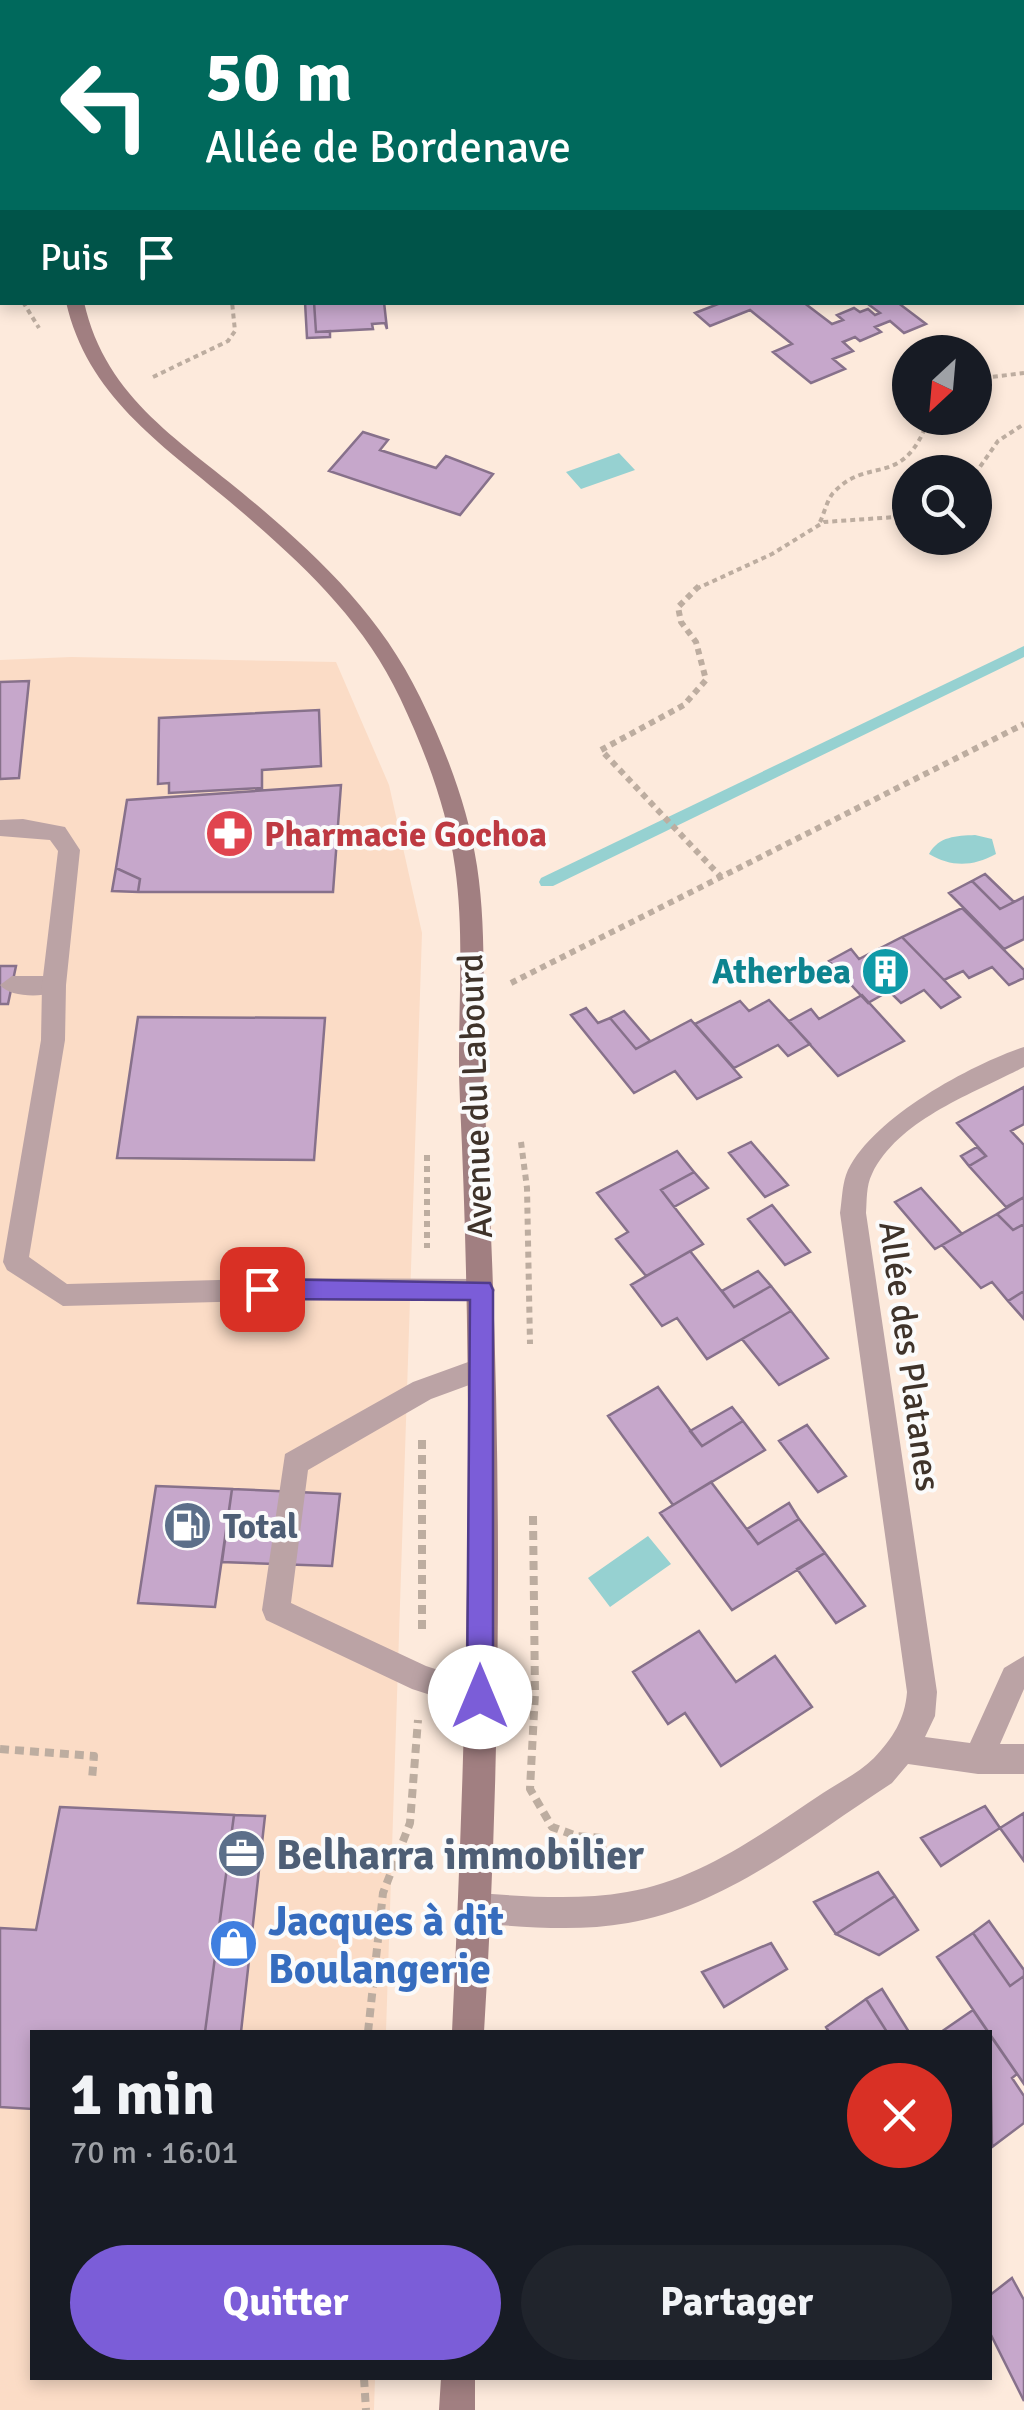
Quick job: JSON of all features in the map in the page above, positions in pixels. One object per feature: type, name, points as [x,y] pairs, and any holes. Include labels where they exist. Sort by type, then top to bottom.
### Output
[{"type":"street","name":"Avenue du Labourd","points":[[74,305],[89,351],[135,414],[313,565],[370,627],[417,712],[460,828],[469,889],[470,1058],[482,1290],[480,1697],[468,2030]]},
{"type":"street","points":[[0,828],[23,827],[57,833],[69,850],[54,985],[53,1040],[16,1262],[64,1295],[290,1288],[482,1290]]},
{"type":"street","points":[[12,985],[54,985]]},
{"type":"street","name":"Allée des Platanes","points":[[902,1748],[920,1716],[922,1692],[854,1213],[857,1178],[872,1149],[892,1128],[1024,1056]]},
{"type":"street","points":[[480,1697],[422,1679],[276,1610],[295,1463],[422,1390],[482,1370]]},
{"type":"street","points":[[978,1759],[1014,1678],[1024,1670]]},
{"type":"street","points":[[474,1908],[610,1908],[644,1904],[680,1891],[716,1877],[881,1772],[902,1748],[978,1759],[1024,1759]]},
{"type":"street","points":[[457,2410],[458,2380]]},
{"type":"path","points":[[25,305],[48,342]]},
{"type":"path","points":[[139,383],[228,342],[235,331],[232,305]]},
{"type":"path","points":[[992,377],[1024,372]]},
{"type":"path","points":[[988,455],[998,440],[1024,424]]},
{"type":"path","points":[[820,522],[832,492],[898,464],[919,446],[923,435]]},
{"type":"path","points":[[722,877],[673,830],[601,750],[684,705],[706,680],[696,642],[681,622],[678,607],[690,590],[722,571],[762,560],[820,522],[856,515],[892,516]]},
{"type":"path","points":[[501,988],[1024,724]]},
{"type":"path","points":[[427,1153],[427,1291]]},
{"type":"path","points":[[368,2030],[382,1893],[410,1823],[422,1679],[422,1390]]},
{"type":"path","points":[[0,1749],[94,1756],[92,1779]]},
{"type":"path","points":[[364,2380],[366,2410]]},
{"type":"shaded area","points":[[71,657],[336,662],[389,785],[422,933],[386,2030],[30,2030],[30,2380],[375,2380],[374,2410],[0,2410],[0,660]]},
{"type":"water","points":[[619,453],[635,470],[581,489],[566,472]]},
{"type":"water","points":[[975,835],[992,839],[996,854],[962,864],[929,854],[943,840]]},
{"type":"water","points":[[648,1536],[671,1564],[610,1607],[588,1578]]},
{"type":"building","points":[[305,305],[314,305],[316,332],[330,331],[330,337],[307,338]]},
{"type":"building","points":[[314,305],[384,305],[387,329],[385,323],[372,324],[373,329],[316,332]]},
{"type":"building","points":[[715,305],[807,305],[832,324],[843,320],[837,315],[854,308],[860,312],[868,309],[875,315],[880,313],[869,305],[901,305],[926,324],[904,333],[890,321],[875,327],[881,332],[860,341],[855,337],[843,342],[853,351],[833,359],[845,369],[811,383],[773,352],[792,344],[750,310],[710,326],[695,313]]},
{"type":"building","points":[[363,432],[388,440],[380,450],[436,468],[446,456],[493,474],[460,515],[329,471]]},
{"type":"building","points":[[29,681],[19,778],[0,779],[0,682]]},
{"type":"building","points":[[319,710],[321,766],[262,770],[262,788],[169,793],[169,783],[158,784],[159,718]]},
{"type":"building","name":"Pharmacie Gochoa","points":[[341,785],[333,892],[138,892],[140,879],[116,868],[127,800]]},
{"type":"building","points":[[116,868],[140,879],[138,892],[112,891]]},
{"type":"building","points":[[985,874],[1014,902],[1000,909],[972,881]]},
{"type":"building","points":[[972,881],[1000,909],[1024,897],[1024,939],[1004,949],[949,893]]},
{"type":"building","points":[[962,908],[1024,970],[1024,978],[1009,985],[992,967],[969,978],[963,971],[944,980],[902,937]]},
{"type":"building","name":"Atherbea","points":[[902,937],[960,997],[941,1008],[924,990],[901,1003],[889,991],[868,1003],[829,961],[851,949],[859,959]]},
{"type":"building","points":[[0,966],[16,966],[8,1004],[0,1004]]},
{"type":"building","points":[[862,995],[904,1041],[838,1076],[789,1021],[811,1009],[819,1019]]},
{"type":"building","points":[[769,1000],[810,1044],[788,1056],[778,1045],[734,1068],[695,1024],[740,1001],[749,1011]]},
{"type":"building","points":[[586,1008],[598,1023],[610,1018],[636,1049],[691,1020],[741,1077],[697,1099],[675,1071],[634,1093],[571,1015]]},
{"type":"building","points":[[624,1011],[650,1041],[636,1049],[610,1018]]},
{"type":"building","points":[[138,1017],[325,1018],[314,1160],[117,1158]]},
{"type":"building","points":[[1024,1087],[1024,1124],[1011,1131],[1024,1145],[1024,1197],[1006,1207],[969,1166],[986,1156],[957,1123]]},
{"type":"building","points":[[751,1142],[788,1185],[765,1197],[729,1153]]},
{"type":"building","points":[[977,1147],[986,1156],[969,1166],[961,1156]]},
{"type":"building","points":[[677,1151],[694,1172],[661,1190],[703,1244],[646,1276],[616,1239],[628,1232],[597,1193]]},
{"type":"building","points":[[694,1172],[708,1188],[674,1207],[661,1190]]},
{"type":"building","points":[[921,1188],[962,1234],[935,1249],[895,1202]]},
{"type":"building","points":[[1024,1197],[1024,1224],[1013,1230],[997,1214]]},
{"type":"building","points":[[772,1205],[810,1252],[785,1265],[748,1219]]},
{"type":"building","points":[[997,1214],[1013,1230],[1024,1224],[1024,1291],[1008,1301],[992,1282],[981,1288],[942,1245]]},
{"type":"building","points":[[690,1251],[734,1307],[771,1286],[791,1311],[707,1359],[677,1318],[662,1326],[631,1285]]},
{"type":"building","points":[[758,1271],[771,1286],[734,1307],[722,1291]]},
{"type":"building","points":[[1024,1291],[1024,1319],[1008,1301]]},
{"type":"building","points":[[791,1311],[828,1358],[779,1385],[742,1339]]},
{"type":"building","points":[[658,1387],[702,1446],[743,1421],[765,1450],[673,1505],[608,1416]]},
{"type":"building","points":[[732,1407],[743,1421],[702,1446],[690,1431]]},
{"type":"building","points":[[807,1425],[846,1476],[818,1492],[779,1441]]},
{"type":"building","points":[[711,1482],[758,1544],[799,1519],[825,1553],[732,1610],[660,1513]]},
{"type":"building","name":"Total","points":[[156,1486],[232,1489],[215,1607],[138,1603]]},
{"type":"building","points":[[232,1489],[340,1494],[332,1566],[222,1562]]},
{"type":"building","points":[[789,1503],[799,1519],[758,1544],[747,1529]]},
{"type":"building","points":[[825,1553],[865,1606],[836,1623],[797,1569]]},
{"type":"building","points":[[699,1631],[736,1682],[775,1656],[812,1707],[721,1766],[685,1713],[668,1724],[633,1672]]},
{"type":"building","points":[[985,1806],[1000,1828],[941,1866],[921,1838]]},
{"type":"building","points":[[60,1807],[234,1815],[205,2030],[30,2030],[30,2109],[0,2107],[0,1928],[36,1930]]},
{"type":"building","points":[[1024,1813],[1024,1861],[1000,1828]]},
{"type":"building","points":[[234,1815],[265,1816],[241,2030],[205,2030]]},
{"type":"building","points":[[878,1872],[895,1896],[836,1934],[814,1902]]},
{"type":"building","points":[[895,1896],[918,1930],[879,1955],[836,1934]]},
{"type":"building","points":[[989,1921],[1024,1970],[1024,1976],[1010,1986],[973,1933]]},
{"type":"building","points":[[973,1933],[1010,1986],[1024,1976],[1024,2084],[992,2037],[992,2030],[987,2030],[937,1957]]},
{"type":"building","points":[[771,1943],[787,1969],[724,2007],[702,1972]]},
{"type":"building","points":[[882,1989],[908,2030],[886,2030],[866,1999]]},
{"type":"building","points":[[866,1999],[886,2030],[828,2030],[826,2027]]},
{"type":"building","points":[[973,2010],[987,2030],[944,2030]]},
{"type":"building","points":[[992,2038],[1017,2074],[1012,2078],[1024,2096],[1024,2123],[992,2147]]},
{"type":"building","points":[[1012,2278],[1024,2300],[1024,2401],[992,2337],[992,2293]]},
{"type":"waterway","points":[[547,882],[1024,651]]},
{"type":"place","name":"Pharmacie Gochoa","points":[[229,834]]},
{"type":"place","name":"Atherbea","points":[[886,971]]},
{"type":"place","name":"Total","points":[[188,1526]]},
{"type":"place","name":"Belharra immobilier","points":[[241,1854]]},
{"type":"place","name":"Jacques à dit Boulangerie","points":[[233,1944]]},
{"type":"route","points":[[262,1289],[482,1290],[480,1697]]}]
